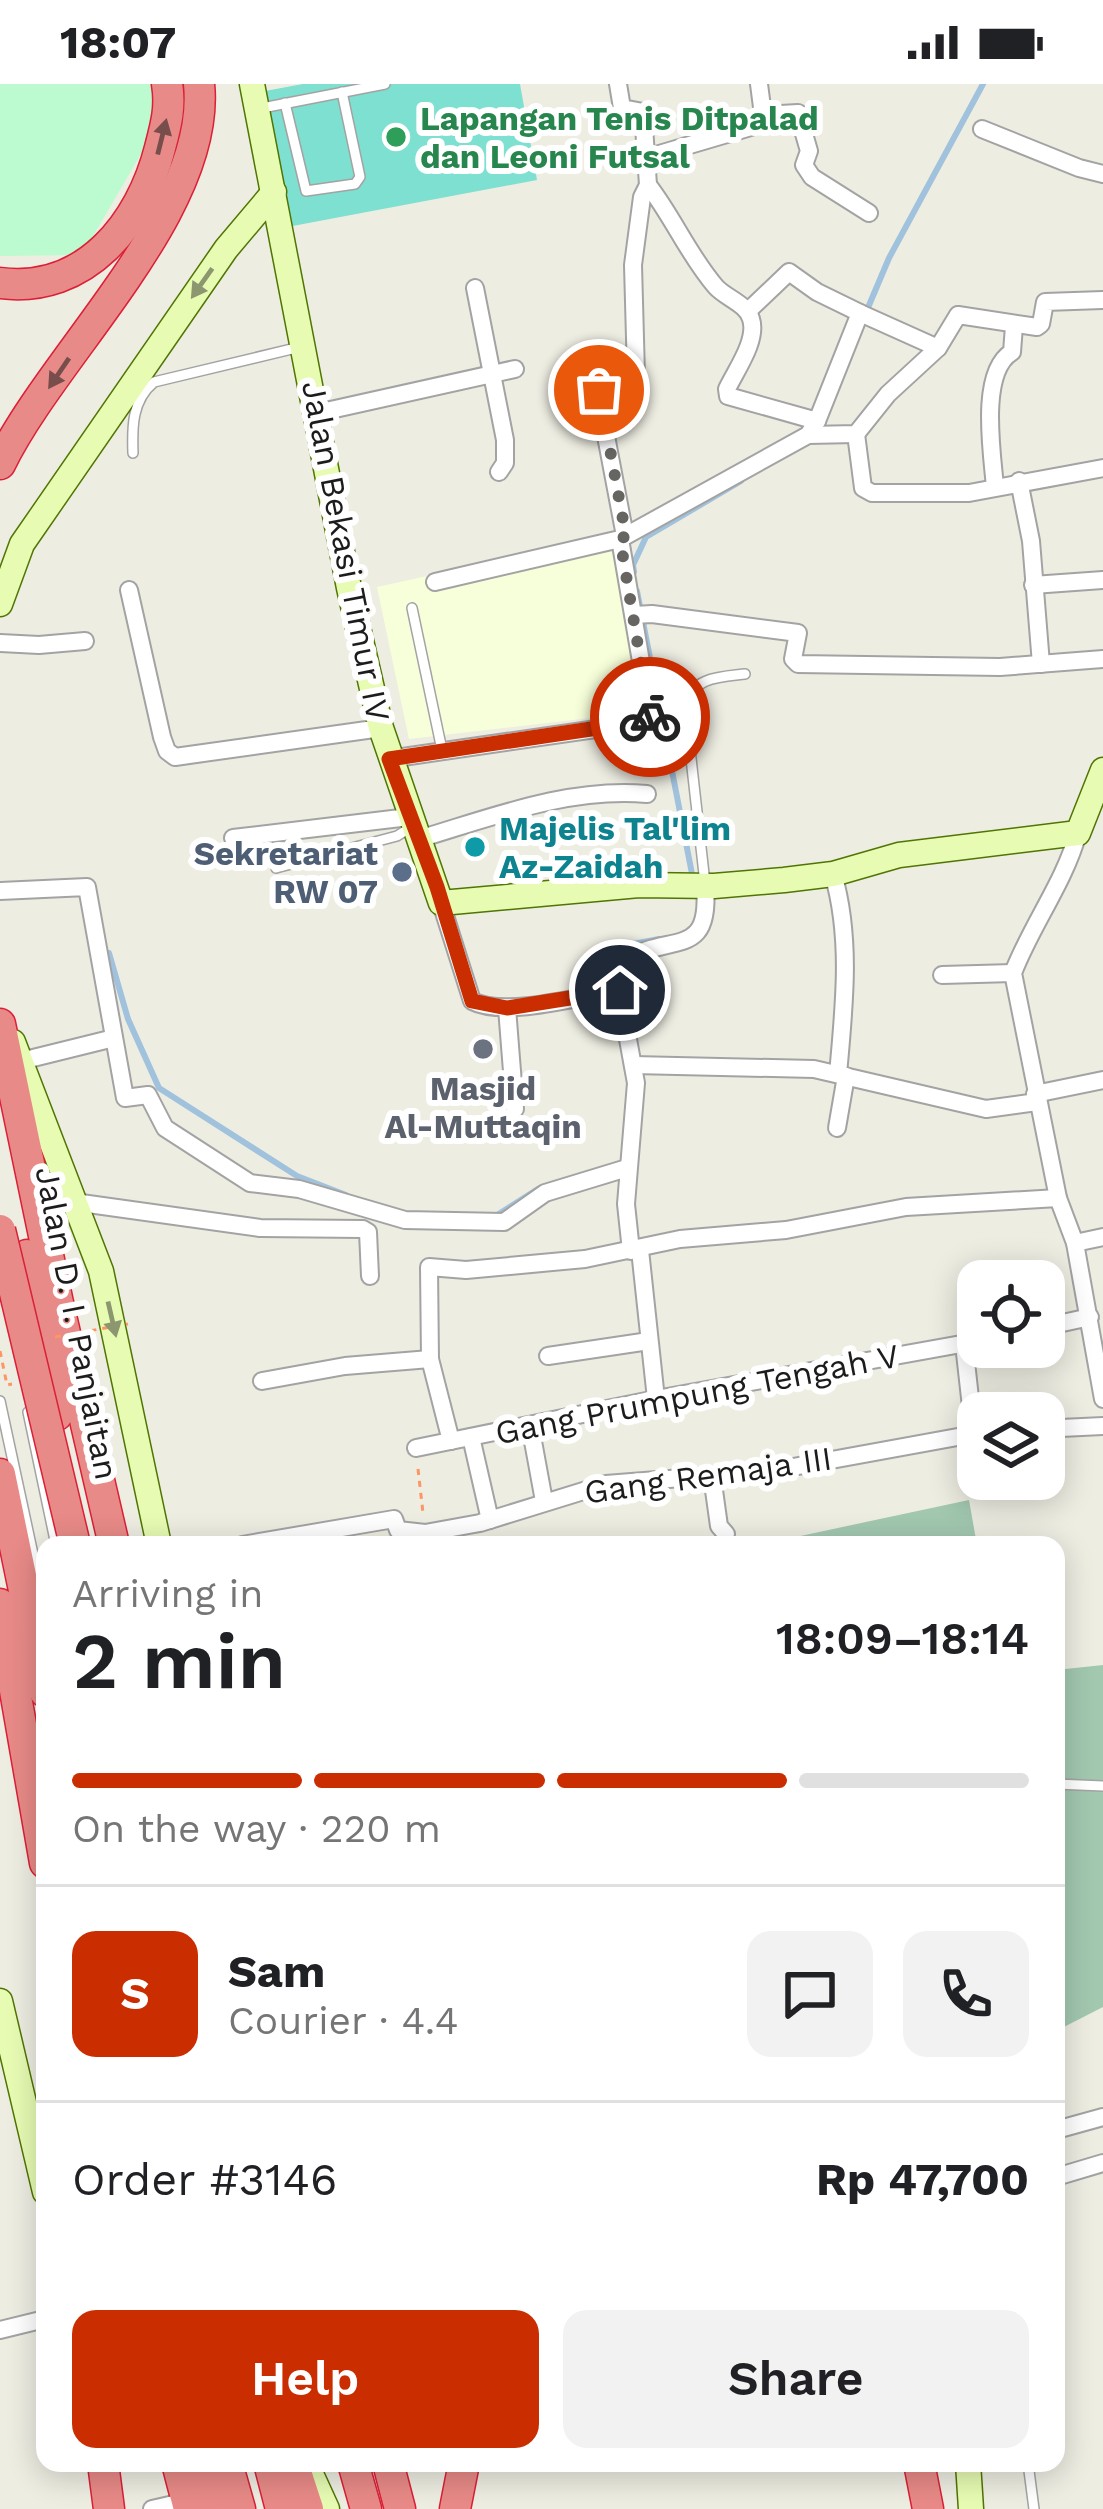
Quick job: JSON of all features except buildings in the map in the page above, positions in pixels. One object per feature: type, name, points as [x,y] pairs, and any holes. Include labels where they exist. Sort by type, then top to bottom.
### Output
[{"type":"highway","points":[[0,284],[56,280],[108,248],[150,187],[170,104],[166,84]]},
{"type":"highway","points":[[0,464],[183,181],[199,84]]},
{"type":"highway","points":[[0,1024],[113,1536]]},
{"type":"highway","name":"Jalan D. I. Panjaitan","points":[[0,1114],[77,1536]]},
{"type":"highway","points":[[0,1229],[77,1536]]},
{"type":"highway","points":[[0,1242],[55,1536]]},
{"type":"highway","points":[[0,1474],[36,1648]]},
{"type":"highway","points":[[0,1584],[36,1763]]},
{"type":"highway","points":[[0,1604],[36,1812]]},
{"type":"highway","points":[[104,2472],[109,2509]]},
{"type":"highway","points":[[181,2472],[196,2506]]},
{"type":"highway","points":[[196,2506],[198,2472]]},
{"type":"highway","points":[[221,2472],[235,2509]]},
{"type":"highway","points":[[229,2472],[235,2509]]},
{"type":"highway","points":[[275,2472],[285,2509]]},
{"type":"highway","points":[[293,2472],[304,2509]]},
{"type":"highway","points":[[356,2472],[366,2509]]},
{"type":"highway","points":[[390,2472],[400,2509]]},
{"type":"highway","points":[[455,2509],[462,2472]]},
{"type":"highway","points":[[921,2472],[928,2509]]},
{"type":"street","points":[[389,759],[666,719],[623,538],[598,394],[600,387],[636,375],[633,265],[649,157],[643,112],[622,108],[618,84]]},
{"type":"street","points":[[649,157],[761,124],[759,84]]},
{"type":"street","name":"Jalan Bekasi Timur IV","points":[[254,96],[389,759],[472,1001],[507,1008]]},
{"type":"street","points":[[763,115],[798,113],[809,152],[806,170],[869,213]]},
{"type":"street","points":[[982,129],[1103,174]]},
{"type":"street","points":[[648,185],[720,292],[748,311],[752,337],[728,395],[814,432],[856,434]]},
{"type":"street","points":[[0,604],[22,544],[226,249],[274,192]]},
{"type":"street","points":[[748,311],[789,272],[825,296],[938,348]]},
{"type":"street","points":[[476,288],[507,456],[499,472]]},
{"type":"street","points":[[1103,300],[1045,302],[1039,326],[958,315],[938,348],[888,394],[856,434],[865,492],[969,493],[1103,468]]},
{"type":"street","points":[[435,582],[623,538],[814,432],[868,316]]},
{"type":"street","points":[[995,487],[989,422],[997,371],[1000,361],[1012,352],[1014,326]]},
{"type":"street","points":[[316,412],[515,369]]},
{"type":"street","points":[[1019,481],[1030,541],[1041,664]]},
{"type":"street","points":[[1033,585],[1103,580]]},
{"type":"street","points":[[129,590],[162,737],[175,757],[381,728]]},
{"type":"street","points":[[641,614],[798,633],[793,659],[798,664],[1000,667],[1103,659]]},
{"type":"street","points":[[0,643],[85,641]]},
{"type":"street","points":[[1103,770],[1051,900],[1024,944],[1013,973],[1058,1198],[1075,1243],[1103,1399]]},
{"type":"street","points":[[233,838],[414,828],[556,800],[618,791],[647,794]]},
{"type":"street","points":[[441,903],[833,874],[899,855],[1078,832]]},
{"type":"street","points":[[833,874],[844,922],[837,1128]]},
{"type":"street","points":[[626,959],[690,940],[701,932],[706,915],[697,886]]},
{"type":"street","points":[[0,891],[87,887],[125,1098],[148,1095],[165,1128],[250,1183],[299,1189],[405,1220],[504,1222],[545,1193],[627,1168]]},
{"type":"street","points":[[942,975],[1013,973]]},
{"type":"street","points":[[515,1109],[507,1008],[613,991],[633,1064],[633,1150],[627,1168],[626,1204],[656,1399]]},
{"type":"street","points":[[0,1013],[100,1271],[157,1536]]},
{"type":"street","points":[[21,1061],[114,1038]]},
{"type":"street","points":[[633,1064],[814,1069],[986,1108],[1103,1081]]},
{"type":"street","points":[[451,1441],[430,1360],[429,1267],[508,1268],[906,1207],[1058,1198]]},
{"type":"street","points":[[74,1202],[260,1228],[363,1229],[368,1232],[370,1276]]},
{"type":"street","points":[[1075,1243],[1103,1237]]},
{"type":"street","points":[[1065,1322],[1090,1317]]},
{"type":"street","points":[[548,1356],[649,1341]]},
{"type":"street","name":"Gang Prumpung Tengah V","points":[[416,1448],[957,1345]]},
{"type":"street","points":[[262,1381],[345,1366],[430,1360]]},
{"type":"street","name":"Gang Remaja III","points":[[295,1536],[394,1519],[405,1534],[425,1533],[490,1520],[606,1484],[772,1471],[974,1434],[972,1368]]},
{"type":"street","points":[[530,1425],[544,1501]]},
{"type":"street","points":[[1065,1428],[1103,1426]]},
{"type":"street","points":[[471,1437],[490,1520]]},
{"type":"street","points":[[712,1476],[719,1526],[725,1534]]},
{"type":"street","points":[[0,2001],[36,2154]]},
{"type":"street","points":[[1065,2128],[1103,2117]]},
{"type":"street","points":[[1065,2174],[1103,2163]]},
{"type":"street","points":[[0,2330],[36,2321]]},
{"type":"street","points":[[310,2472],[327,2509]]},
{"type":"street","points":[[969,2472],[971,2509]]},
{"type":"street","points":[[152,2509],[196,2506]]},
{"type":"lane","points":[[254,96],[285,103],[385,84]]},
{"type":"lane","points":[[285,103],[306,191],[355,184],[361,177],[342,92]]},
{"type":"lane","points":[[133,453],[132,421],[144,391],[154,382],[305,346]]},
{"type":"lane","points":[[412,608],[442,750]]},
{"type":"lane","points":[[697,886],[666,719],[706,680],[745,674]]},
{"type":"lane","points":[[277,868],[414,828]]},
{"type":"lane","points":[[0,1259],[55,1536]]},
{"type":"lane","points":[[0,1401],[36,1568]]},
{"type":"lane","points":[[1065,1784],[1103,1786]]},
{"type":"lane","points":[[241,2472],[251,2509]]},
{"type":"lane","points":[[1029,2472],[1034,2509]]},
{"type":"path","points":[[47,1339],[128,1324]]},
{"type":"path","points":[[416,1448],[425,1533]]},
{"type":"shaded area","points":[[0,84],[166,84],[170,104],[82,255],[0,256]]},
{"type":"shaded area","name":"Lapangan Tenis Ditpalad dan Leoni Futsal","points":[[303,84],[520,84],[537,180],[282,228],[254,93]]},
{"type":"shaded area","points":[[610,536],[650,711],[409,739],[377,587]]},
{"type":"shaded area","points":[[969,1500],[975,1536],[800,1536]]},
{"type":"shaded area","points":[[1103,1665],[1103,2007],[1065,2026],[1065,1669]]},
{"type":"waterway","points":[[867,310],[889,258],[983,84]]},
{"type":"waterway","points":[[634,572],[646,537],[741,481]]},
{"type":"waterway","points":[[637,591],[693,879]]},
{"type":"waterway","points":[[615,988],[610,960],[633,944],[659,939]]},
{"type":"waterway","points":[[109,953],[128,1019],[159,1088],[297,1176],[346,1195]]},
{"type":"waterway","points":[[494,1217],[538,1189]]},
{"type":"way so far","points":[[599,390],[626,536],[620,539],[650,717]]},
{"type":"place","name":"Lapangan Tenis Ditpalad dan Leoni Futsal","points":[[396,137]]},
{"type":"place","name":"Majelis Tal'lim Az-Zaidah","points":[[475,847]]},
{"type":"place","name":"Sekretariat RW 07","points":[[402,872]]},
{"type":"place","name":"Masjid Al-Muttaqin","points":[[483,1049]]},
{"type":"route","points":[[620,990],[507,1008],[472,1001],[437,887],[389,759],[650,717]]}]
